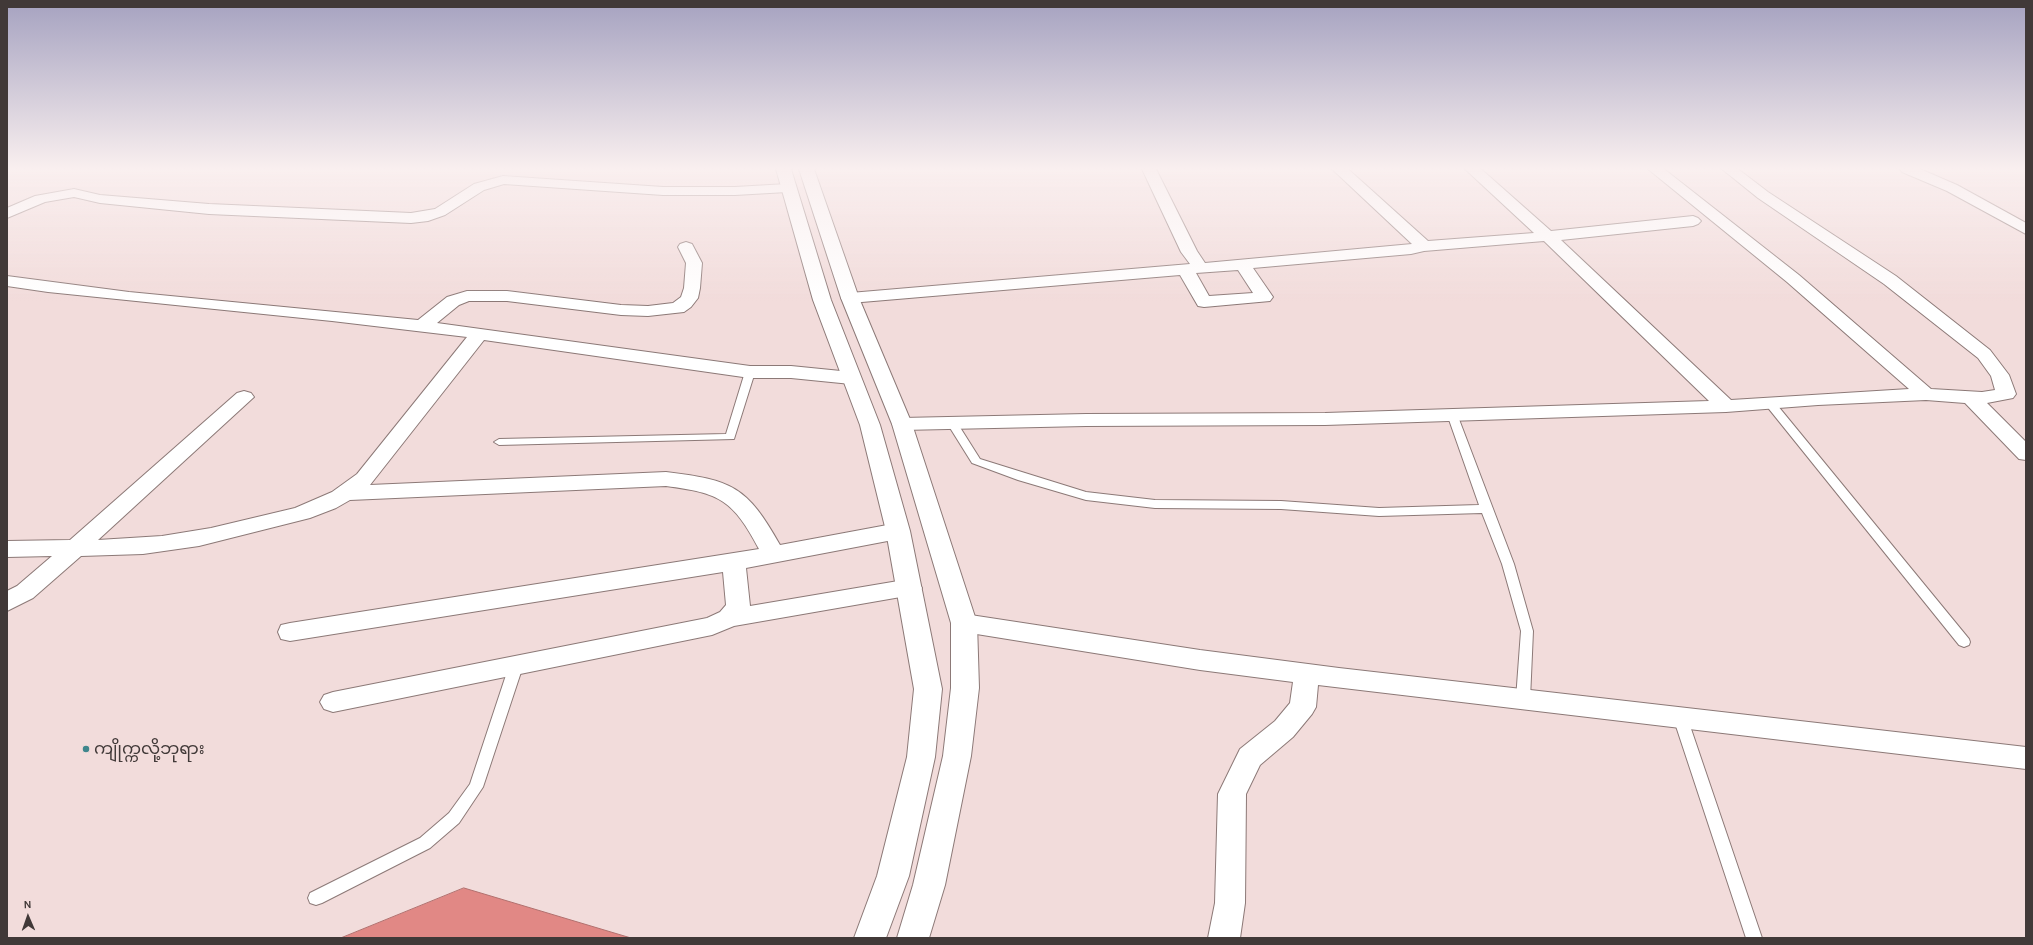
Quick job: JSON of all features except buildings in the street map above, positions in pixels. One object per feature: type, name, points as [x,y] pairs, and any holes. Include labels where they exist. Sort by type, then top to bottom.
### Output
[{"type":"highway","points":[[795,213],[822,300],[870,426],[898,531],[928,689],[921,757],[894,876],[870,938]]},
{"type":"highway","points":[[821,213],[850,298],[902,424],[964,623],[966,688],[957,756],[929,885],[913,938]]},
{"type":"street","points":[[301,213],[411,218],[428,216],[437,213]]},
{"type":"street","points":[[1170,213],[1189,252],[1204,302],[1264,296],[1243,265]]},
{"type":"street","points":[[1388,213],[1424,246]]},
{"type":"street","points":[[1521,213],[1726,406]]},
{"type":"street","points":[[1714,213],[1849,326],[1926,394]]},
{"type":"street","points":[[902,424],[1094,420],[1325,419],[1726,406],[1769,402],[1926,394],[1970,398],[2006,394],[2000,375],[1984,354],[1890,280],[1789,213]]},
{"type":"street","points":[[1997,213],[2026,229]]},
{"type":"street","points":[[850,298],[1243,265],[1411,249],[1424,246],[1547,236],[1693,221]]},
{"type":"street","points":[[422,326],[453,302],[473,296],[507,296],[620,310],[648,311],[678,308],[685,303],[692,288],[694,263],[686,247]]},
{"type":"street","points":[[7,281],[71,292],[331,315],[422,326],[750,372],[791,372],[851,378]]},
{"type":"street","points":[[7,549],[77,546],[123,547],[162,544],[210,536],[330,504],[349,493],[364,479],[393,445],[479,334]]},
{"type":"street","points":[[7,602],[25,592],[244,396]]},
{"type":"street","points":[[1970,398],[2026,454]]},
{"type":"street","points":[[349,493],[666,479],[702,483],[727,492],[747,508],[774,555]]},
{"type":"street","points":[[290,632],[734,562],[898,531]]},
{"type":"street","points":[[729,618],[738,607],[734,562]]},
{"type":"street","points":[[333,702],[712,626],[729,618],[910,588]]},
{"type":"street","points":[[964,623],[1200,660],[1307,674],[2026,758]]},
{"type":"street","points":[[1224,938],[1230,903],[1232,794],[1250,757],[1284,729],[1303,707],[1307,674]]},
{"type":"lane","points":[[499,442],[730,437],[750,372]]},
{"type":"lane","points":[[1769,402],[1964,642]]},
{"type":"lane","points":[[1452,414],[1486,509],[1508,564],[1527,631],[1524,699]]},
{"type":"lane","points":[[952,423],[976,461],[1022,478],[1086,496],[1155,504],[1280,505],[1380,512],[1486,509]]},
{"type":"lane","points":[[316,898],[425,843],[454,818],[476,787],[516,666]]},
{"type":"lane","points":[[1680,717],[1754,938]]},
{"type":"shaded area","points":[[464,888],[631,938],[341,938]]},
{"type":"place","name":"ကျိုက္ကလို့ဘုရား","points":[[86,749]]}]
